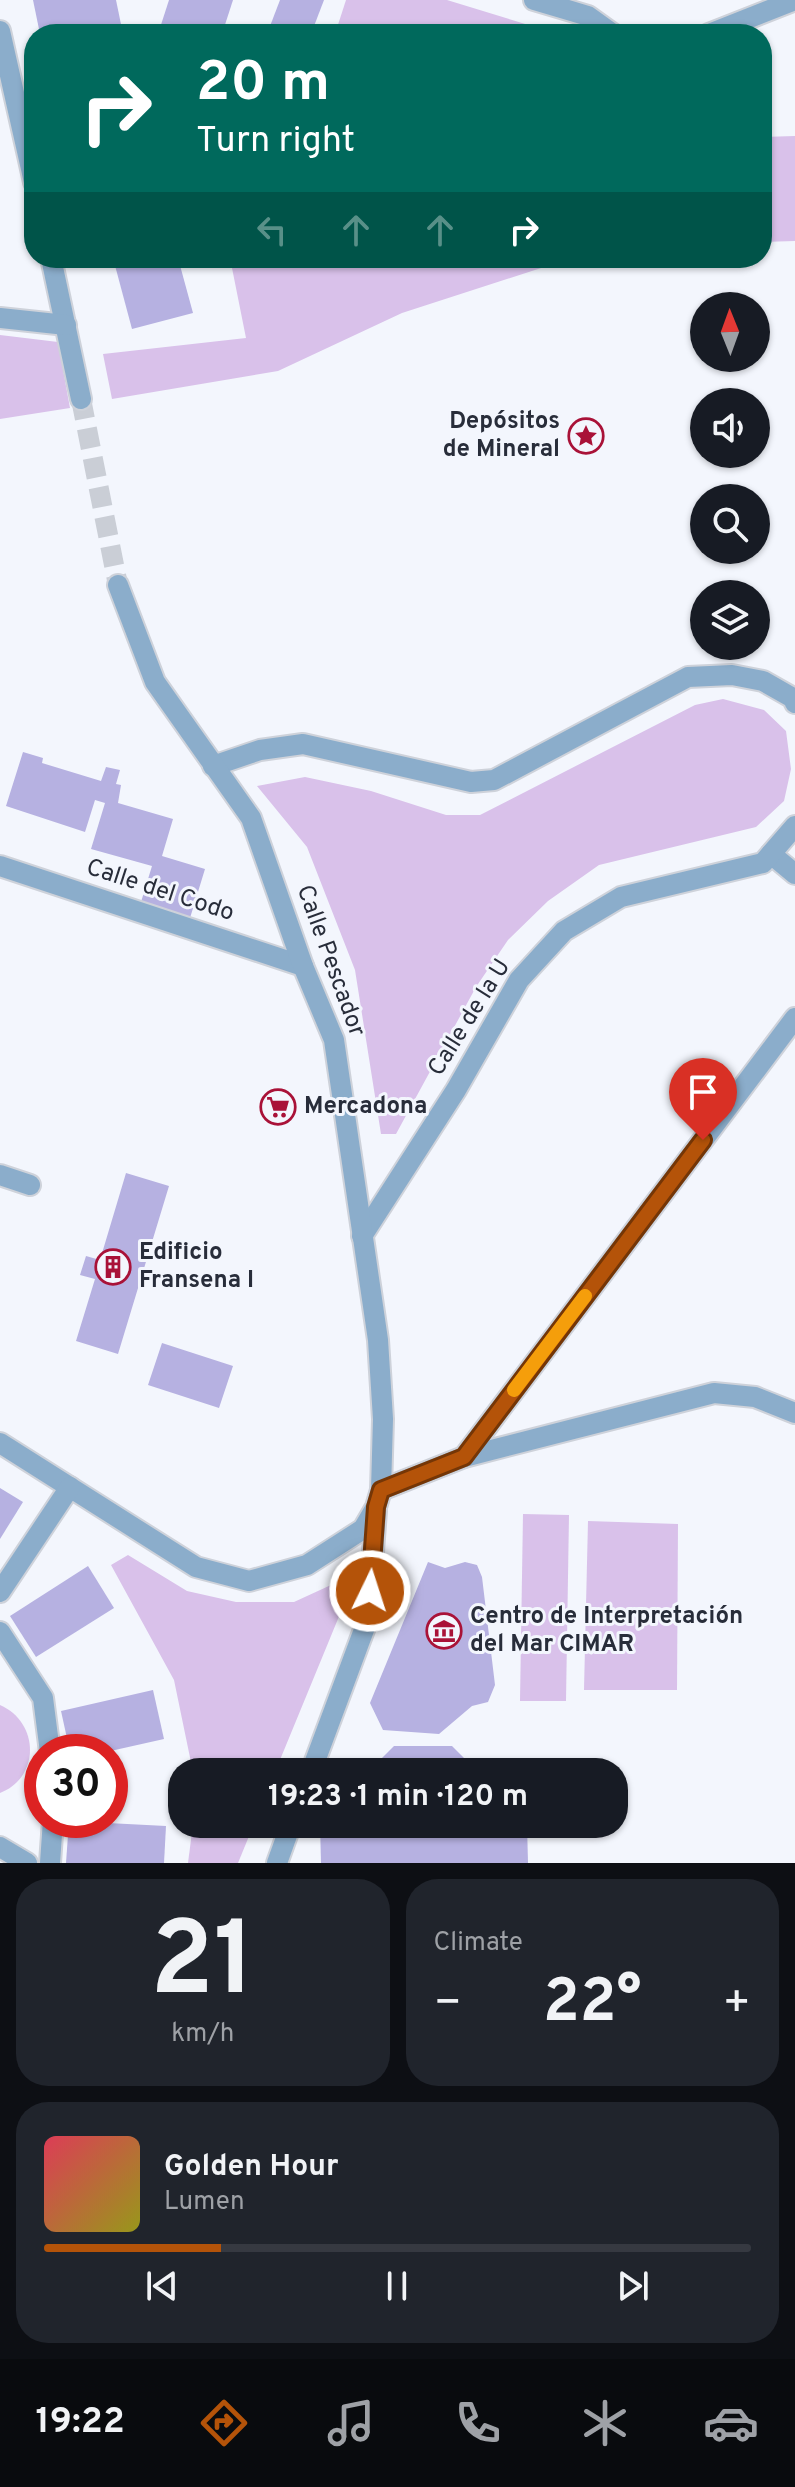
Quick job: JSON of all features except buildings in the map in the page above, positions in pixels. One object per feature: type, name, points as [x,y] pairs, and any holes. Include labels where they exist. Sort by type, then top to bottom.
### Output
[{"type":"street","points":[[536,0],[588,16],[599,24]]},
{"type":"street","points":[[734,24],[795,0]]},
{"type":"street","points":[[0,31],[24,138]]},
{"type":"street","points":[[53,268],[81,399]]},
{"type":"street","points":[[0,318],[66,325]]},
{"type":"street","name":"Calle Pescador","points":[[118,585],[155,682],[251,818],[303,966],[334,1040],[378,1340],[383,1419],[368,1619],[316,1758]]},
{"type":"street","points":[[213,766],[260,750],[303,744],[471,782],[494,780],[651,700],[688,677],[732,675],[763,681],[795,703]]},
{"type":"street","name":"Calle de la U","points":[[362,1236],[456,1090],[519,980],[564,931],[621,897],[763,863],[795,826]]},
{"type":"street","points":[[771,854],[795,874]]},
{"type":"street","name":"Calle del Codo","points":[[0,866],[303,966]]},
{"type":"street","points":[[464,1457],[795,1018]]},
{"type":"street","points":[[0,1175],[30,1185]]},
{"type":"street","points":[[0,1443],[196,1567],[249,1581],[307,1565],[363,1529],[378,1498],[464,1457],[714,1393],[755,1397],[795,1413]]},
{"type":"street","points":[[0,1592],[70,1487]]},
{"type":"street","points":[[0,1632],[43,1698],[48,1734]]},
{"type":"street","points":[[50,1863],[52,1838]]},
{"type":"street","points":[[277,1863],[286,1838]]},
{"type":"street","points":[[0,1847],[27,1863]]},
{"type":"shaded area","points":[[346,0],[447,0],[525,24],[338,24]]},
{"type":"shaded area","points":[[795,136],[795,241],[772,242],[772,137]]},
{"type":"shaded area","points":[[232,268],[541,268],[402,313],[278,371],[112,399],[103,354],[246,338]]},
{"type":"shaded area","points":[[0,335],[58,342],[70,408],[0,419]]},
{"type":"shaded area","points":[[723,699],[764,710],[786,731],[791,769],[784,801],[756,827],[599,865],[548,901],[508,940],[476,987],[396,1134],[381,1134],[355,970],[307,847],[257,786],[305,777],[371,791],[446,815],[480,815],[695,705]]},
{"type":"shaded area","points":[[523,1514],[569,1515],[566,1701],[520,1701]]},
{"type":"shaded area","points":[[588,1521],[678,1524],[677,1690],[584,1690]]},
{"type":"shaded area","points":[[128,1555],[187,1591],[236,1602],[294,1602],[331,1585],[347,1597],[281,1758],[190,1758],[174,1680],[111,1565]]},
{"type":"shaded area","points":[[0,1705],[13,1713],[27,1734],[24,1734],[23,1775],[0,1793]]},
{"type":"shaded area","points":[[191,1838],[248,1838],[238,1863],[188,1863]]},
{"type":"tunnel","points":[[81,399],[118,585]]},
{"type":"slow traffic","points":[[514,1390],[585,1296]]},
{"type":"place","name":"Depósitos de Mineral","points":[[586,436]]},
{"type":"place","name":"Mercadona","points":[[278,1107]]},
{"type":"place","name":"Edificio Fransena I","points":[[113,1267]]},
{"type":"place","name":"Centro de Interpretación del Mar CIMAR","points":[[444,1631]]},
{"type":"route","points":[[370,1591],[376,1507],[381,1490],[464,1457],[703,1140]]}]
